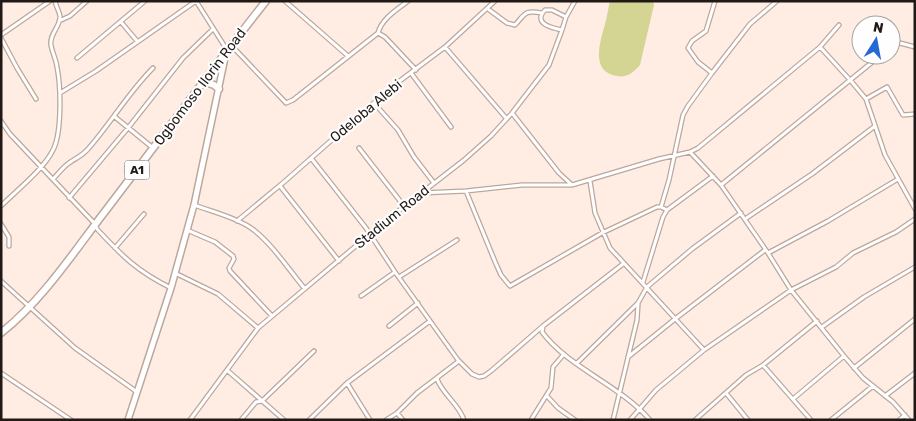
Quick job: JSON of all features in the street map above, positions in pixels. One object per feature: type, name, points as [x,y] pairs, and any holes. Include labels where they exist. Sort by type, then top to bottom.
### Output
[{"type":"highway","name":"Ogbomoso Ilorin Road","points":[[1,334],[48,288],[203,81],[266,1]]},
{"type":"highway","points":[[203,81],[219,89]]},
{"type":"main road","points":[[128,420],[171,288],[194,205],[229,48]]},
{"type":"street","points":[[36,99],[17,68],[1,36],[50,1]]},
{"type":"street","points":[[1,206],[41,167],[53,152],[57,141],[60,93],[57,66],[51,40],[60,16],[55,1]]},
{"type":"street","points":[[59,21],[70,16],[87,1]]},
{"type":"street","points":[[77,58],[145,1]]},
{"type":"street","points":[[60,93],[96,71],[196,1],[213,29],[229,48],[286,103],[293,100],[378,33],[380,26],[385,20],[408,1]]},
{"type":"street","points":[[285,1],[348,56]]},
{"type":"street","name":"Odeloba Alebi","points":[[237,220],[280,186],[374,103],[445,47],[495,1]]},
{"type":"street","name":"Stadium Road","points":[[191,419],[258,328],[404,206],[478,148],[512,113],[549,65],[566,17],[574,1]]},
{"type":"street","points":[[712,72],[698,62],[688,48],[692,41],[706,31],[715,1]]},
{"type":"street","points":[[661,207],[683,116],[712,72],[750,24],[777,1]]},
{"type":"street","points":[[488,9],[510,25],[514,25],[529,11],[542,12],[552,10],[566,17]]},
{"type":"street","points":[[542,12],[541,18],[543,23],[550,28],[562,30]]},
{"type":"street","points":[[121,22],[137,42]]},
{"type":"street","points":[[420,193],[466,191],[522,185],[572,185],[690,152],[698,148],[820,47],[839,25]]},
{"type":"street","points":[[69,198],[128,128],[182,58],[213,29]]},
{"type":"street","points":[[378,33],[385,37],[416,70]]},
{"type":"street","points":[[901,43],[915,46]]},
{"type":"street","points":[[445,47],[506,118]]},
{"type":"street","points":[[820,47],[866,99],[885,155],[915,209]]},
{"type":"street","points":[[721,185],[869,65]]},
{"type":"street","points":[[53,179],[70,163],[79,158],[115,117],[132,91],[153,68]]},
{"type":"street","points":[[411,73],[451,127]]},
{"type":"street","points":[[866,99],[887,87],[903,115],[915,114]]},
{"type":"street","points":[[374,103],[398,130],[414,157],[434,184]]},
{"type":"street","points":[[512,113],[559,173],[572,185]]},
{"type":"street","points":[[115,117],[154,148]]},
{"type":"street","points":[[1,121],[10,134],[95,224],[97,229],[115,248],[144,274],[171,288]]},
{"type":"street","points":[[745,219],[812,174],[875,126]]},
{"type":"street","points":[[1,132],[10,134]]},
{"type":"street","points":[[359,148],[404,206]]},
{"type":"street","points":[[690,152],[721,185],[767,251],[791,290],[844,356],[854,368],[909,420]]},
{"type":"street","points":[[311,158],[370,235],[460,362],[472,374],[479,377],[484,376],[543,326],[623,264]]},
{"type":"street","points":[[643,282],[663,217],[667,210],[713,176]]},
{"type":"street","points":[[628,357],[675,318],[767,251],[828,221],[898,179]]},
{"type":"street","points":[[590,181],[595,213],[610,248],[704,350]]},
{"type":"street","points":[[280,186],[339,261]]},
{"type":"street","points":[[466,191],[501,275],[510,286],[602,233],[657,207],[667,210]]},
{"type":"street","points":[[194,205],[237,220],[251,228],[305,289]]},
{"type":"street","points":[[577,363],[638,303],[648,288],[692,249],[741,213]]},
{"type":"street","points":[[115,248],[144,214]]},
{"type":"street","points":[[630,420],[656,390],[704,350],[791,290],[836,267],[853,253],[896,232],[915,220]]},
{"type":"street","points":[[1,224],[9,237],[9,246]]},
{"type":"street","points":[[187,230],[215,242],[233,256],[234,260],[229,268],[230,271],[272,316]]},
{"type":"street","points":[[398,277],[458,240]]},
{"type":"street","points":[[822,327],[864,297],[915,267]]},
{"type":"street","points":[[361,296],[395,272]]},
{"type":"street","points":[[175,273],[218,294],[258,328]]},
{"type":"street","points":[[1,281],[75,348],[137,392]]},
{"type":"street","points":[[389,326],[418,303]]},
{"type":"street","points":[[613,420],[637,320],[638,303]]},
{"type":"street","points":[[854,368],[915,319]]},
{"type":"street","points":[[309,420],[347,383],[430,321]]},
{"type":"street","points":[[695,420],[746,375],[763,366],[817,321]]},
{"type":"street","points":[[543,326],[542,332],[564,354],[619,392],[650,420]]},
{"type":"street","points":[[241,420],[256,402],[262,401],[314,351]]},
{"type":"street","points":[[531,420],[551,388],[552,369],[564,354]]},
{"type":"street","points":[[793,399],[844,356]]},
{"type":"street","points":[[386,420],[397,413],[417,393],[460,362]]},
{"type":"street","points":[[763,366],[810,420]]},
{"type":"street","points":[[228,371],[284,420]]},
{"type":"street","points":[[1,373],[71,420]]},
{"type":"street","points":[[885,396],[915,373]]},
{"type":"street","points":[[437,379],[442,390],[458,407],[464,420]]},
{"type":"street","points":[[347,383],[370,420]]},
{"type":"street","points":[[831,420],[873,386]]},
{"type":"street","points":[[726,392],[748,420]]},
{"type":"street","points":[[547,396],[558,408],[575,420]]},
{"type":"street","points":[[397,413],[403,420]]},
{"type":"street","points":[[899,420],[905,415]]},
{"type":"green space","points":[[610,1],[653,1],[654,5],[640,65],[627,76],[617,76],[609,73],[603,69],[600,63],[599,47]]}]
